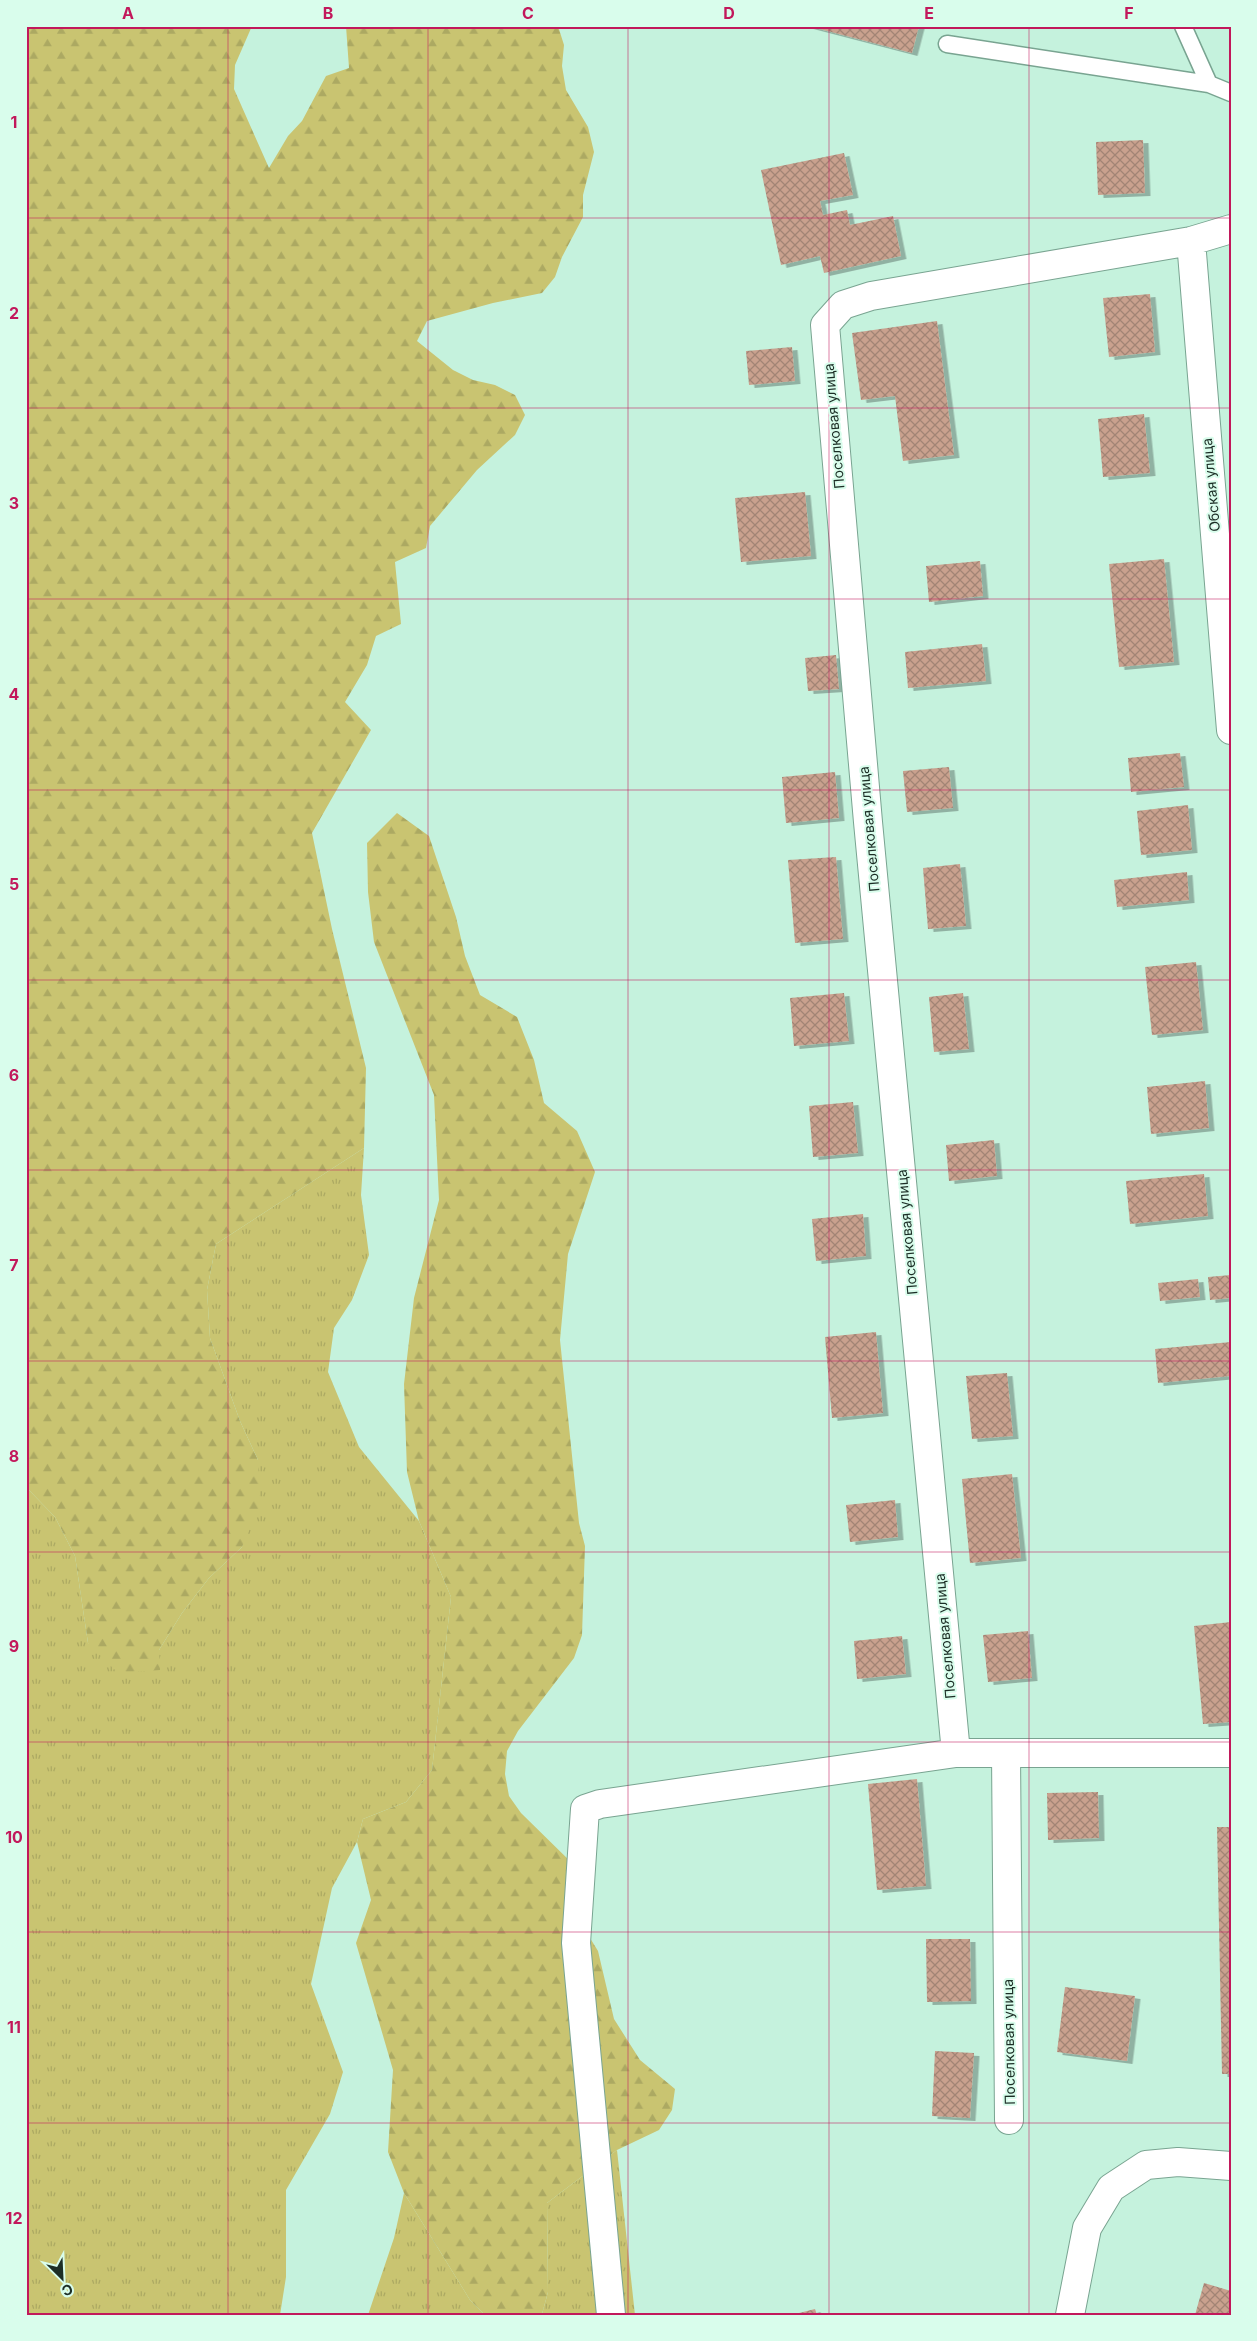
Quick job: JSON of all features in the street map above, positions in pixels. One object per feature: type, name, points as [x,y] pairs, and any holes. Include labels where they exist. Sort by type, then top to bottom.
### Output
[{"type":"street","name":"Поселковая улица","points":[[956,1754],[868,822],[825,325],[843,305],[871,296],[1191,241],[1231,229]]},
{"type":"street","name":"Обская улица","points":[[1191,241],[1231,730]]},
{"type":"street","name":"Поселковая улица","points":[[1006,1753],[1009,2120]]},
{"type":"street","points":[[611,2315],[576,1943],[584,1809],[600,1804],[956,1754],[1231,1753]]},
{"type":"street","points":[[1070,2315],[1087,2228],[1111,2188],[1146,2165],[1178,2162],[1231,2166]]},
{"type":"lane","points":[[1183,26],[1209,84]]},
{"type":"lane","points":[[947,44],[1209,84],[1231,93]]},
{"type":"green space","points":[[26,26],[252,26],[235,65],[234,89],[269,168],[288,136],[302,121],[326,76],[349,68],[346,26],[558,26],[564,45],[562,66],[566,90],[588,127],[594,152],[583,195],[583,217],[562,257],[555,277],[542,293],[493,303],[427,321],[417,341],[453,370],[473,380],[495,385],[515,395],[525,415],[515,435],[477,470],[430,526],[426,548],[395,562],[401,624],[376,636],[367,665],[345,702],[371,730],[312,833],[332,929],[366,1068],[364,1148],[216,1244],[207,1290],[210,1338],[240,1421],[258,1460],[260,1505],[242,1547],[209,1578],[182,1613],[159,1650],[160,1670],[118,1673],[88,1643],[75,1556],[55,1517],[26,1487]]},
{"type":"green space","points":[[397,813],[429,836],[456,917],[465,956],[480,995],[517,1017],[534,1060],[544,1103],[577,1131],[595,1172],[568,1254],[560,1340],[579,1523],[585,1546],[582,1635],[574,1658],[518,1731],[507,1751],[505,1774],[509,1796],[521,1813],[575,1866],[574,1912],[598,1951],[614,2019],[640,2060],[675,2089],[672,2110],[659,2130],[617,2150],[547,2203],[548,2292],[542,2314],[539,2315],[485,2315],[470,2300],[404,2193],[388,2152],[393,2070],[356,1943],[371,1900],[357,1842],[363,1819],[406,1802],[432,1770],[451,1597],[419,1521],[407,1472],[404,1384],[414,1298],[439,1200],[434,1095],[374,942],[368,892],[367,843]]},
{"type":"green space","points":[[364,1148],[361,1195],[369,1255],[352,1300],[334,1328],[328,1372],[359,1447],[419,1521],[451,1597],[432,1770],[406,1802],[363,1819],[357,1842],[332,1888],[311,1984],[343,2072],[330,2114],[286,2190],[286,2277],[280,2315],[26,2315],[26,1487],[55,1517],[75,1556],[88,1643],[159,1670],[159,1650],[182,1613],[209,1578],[242,1547],[258,1460],[240,1421],[210,1338],[207,1290],[216,1244]]},
{"type":"green space","points":[[617,2150],[635,2315],[539,2315],[542,2314],[548,2292],[547,2203]]},
{"type":"green space","points":[[404,2193],[470,2300],[485,2315],[368,2315],[394,2238]]},
{"type":"building","points":[[808,26],[919,26],[912,53]]},
{"type":"building","points":[[1143,140],[1145,193],[1098,195],[1096,142]]},
{"type":"building","points":[[844,153],[853,195],[820,201],[823,215],[847,210],[850,225],[893,216],[901,256],[824,273],[820,256],[781,265],[761,170]]},
{"type":"building","points":[[1150,294],[1155,352],[1109,357],[1103,298]]},
{"type":"building","points":[[937,321],[954,455],[903,461],[895,396],[861,400],[852,333]]},
{"type":"building","points":[[792,347],[795,381],[749,385],[746,351]]},
{"type":"building","points":[[1144,414],[1150,473],[1103,477],[1098,419]]},
{"type":"building","points":[[805,492],[811,556],[741,562],[735,498]]},
{"type":"building","points":[[1164,559],[1174,662],[1119,667],[1109,564]]},
{"type":"building","points":[[980,561],[983,596],[929,602],[926,566]]},
{"type":"building","points":[[982,644],[986,681],[908,688],[905,652]]},
{"type":"building","points":[[836,655],[839,689],[808,691],[805,658]]},
{"type":"building","points":[[1180,753],[1184,787],[1131,792],[1128,758]]},
{"type":"building","points":[[949,767],[953,808],[907,812],[903,771]]},
{"type":"building","points":[[835,772],[839,818],[786,823],[782,777]]},
{"type":"building","points":[[1188,805],[1192,850],[1141,855],[1137,811]]},
{"type":"building","points":[[836,857],[843,939],[795,943],[788,860]]},
{"type":"building","points":[[960,864],[966,926],[928,929],[923,868]]},
{"type":"building","points":[[1187,872],[1189,900],[1117,907],[1114,880]]},
{"type":"building","points":[[1196,962],[1203,1030],[1152,1035],[1145,967]]},
{"type":"building","points":[[844,993],[849,1041],[794,1046],[790,998]]},
{"type":"building","points":[[963,993],[969,1049],[934,1052],[929,997]]},
{"type":"building","points":[[1205,1081],[1209,1128],[1151,1134],[1147,1087]]},
{"type":"building","points":[[853,1102],[858,1153],[813,1157],[809,1106]]},
{"type":"building","points":[[994,1140],[997,1176],[949,1181],[946,1145]]},
{"type":"building","points":[[1204,1174],[1208,1216],[1130,1224],[1126,1181]]},
{"type":"building","points":[[863,1214],[866,1256],[816,1261],[812,1219]]},
{"type":"building","points":[[1231,1275],[1231,1298],[1210,1300],[1208,1277]]},
{"type":"building","points":[[1198,1279],[1200,1297],[1160,1301],[1158,1283]]},
{"type":"building","points":[[876,1332],[883,1413],[832,1418],[825,1337]]},
{"type":"building","points":[[1231,1342],[1231,1376],[1158,1383],[1155,1349]]},
{"type":"building","points":[[1007,1373],[1013,1436],[972,1439],[966,1376]]},
{"type":"building","points":[[1012,1474],[1021,1558],[970,1563],[962,1479]]},
{"type":"building","points":[[895,1500],[898,1537],[850,1542],[846,1505]]},
{"type":"building","points":[[1231,1622],[1231,1722],[1203,1724],[1194,1626]]},
{"type":"building","points":[[1028,1631],[1032,1678],[988,1682],[983,1635]]},
{"type":"building","points":[[902,1636],[906,1674],[857,1679],[854,1641]]},
{"type":"building","points":[[917,1779],[926,1886],[877,1890],[868,1784]]},
{"type":"building","points":[[1098,1792],[1099,1838],[1048,1840],[1047,1793]]},
{"type":"building","points":[[1217,1827],[1231,1827],[1231,2074],[1222,2074]]},
{"type":"building","points":[[926,1939],[970,1939],[971,2001],[927,2002]]},
{"type":"building","points":[[1065,1987],[1135,1996],[1127,2061],[1057,2052]]},
{"type":"building","points":[[935,2051],[974,2053],[970,2118],[932,2116]]},
{"type":"building","points":[[1204,2283],[1231,2291],[1231,2315],[1195,2315]]},
{"type":"building","points":[[815,2309],[817,2315],[795,2315],[795,2314]]}]
